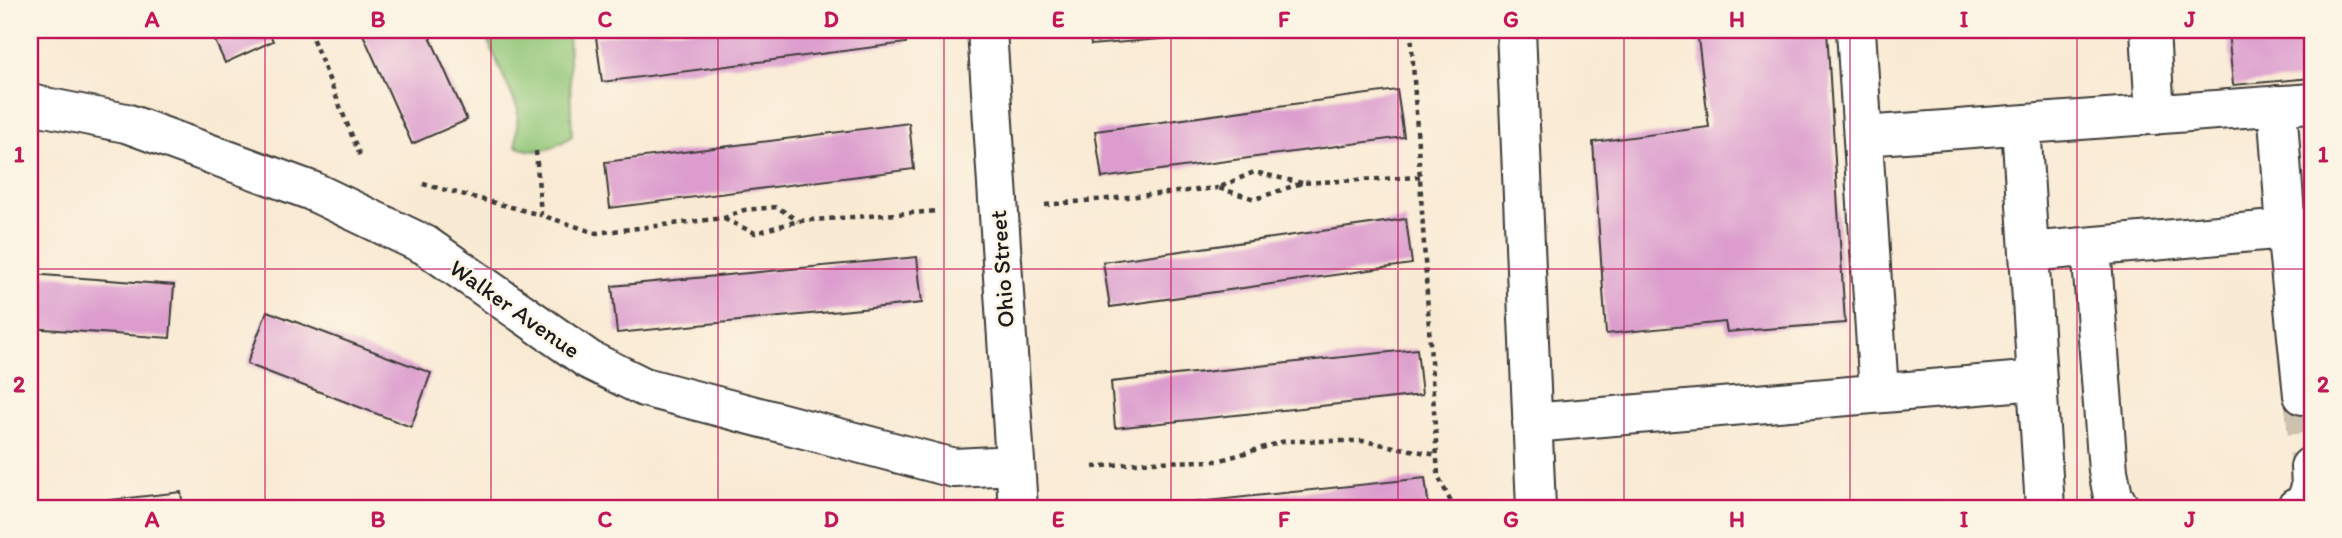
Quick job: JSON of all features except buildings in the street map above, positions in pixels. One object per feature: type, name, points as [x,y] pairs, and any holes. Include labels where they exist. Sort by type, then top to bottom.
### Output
[{"type":"street","name":"Ohio Street","points":[[987,30],[1017,508]]},
{"type":"street","points":[[1516,30],[1536,508]]},
{"type":"street","points":[[1856,30],[1878,393]]},
{"type":"street","points":[[2150,30],[2171,114]]},
{"type":"street","name":"Walker Avenue","points":[[30,104],[126,123],[312,191],[425,245],[589,360],[644,387],[954,468],[1015,465]]},
{"type":"street","points":[[1863,136],[2295,104],[2286,229],[2303,395]]},
{"type":"street","points":[[2021,125],[2045,508]]},
{"type":"street","points":[[2029,252],[2286,229]]},
{"type":"street","points":[[2091,247],[2108,471],[2113,496],[2120,508]]},
{"type":"street","points":[[1532,423],[2037,380]]},
{"type":"street","points":[[2296,508],[2305,504],[2311,487],[2310,467]]},
{"type":"path","points":[[309,30],[361,158]]},
{"type":"path","points":[[1411,30],[1438,476],[1454,508]]},
{"type":"path","points":[[536,151],[541,215]]},
{"type":"path","points":[[1045,205],[1218,188],[1254,172],[1302,183],[1420,177]]},
{"type":"path","points":[[1218,188],[1255,199],[1302,183]]},
{"type":"path","points":[[422,184],[541,215],[596,233],[724,218],[744,211],[777,207],[798,222]]},
{"type":"path","points":[[724,218],[755,233],[798,222],[939,211]]},
{"type":"path","points":[[1093,467],[1145,462],[1218,461],[1284,441],[1363,440],[1437,455]]},
{"type":"green space","points":[[483,30],[568,30],[572,136],[545,150],[516,146],[518,109]]},
{"type":"tunnel","points":[[2303,395],[2310,467]]}]
